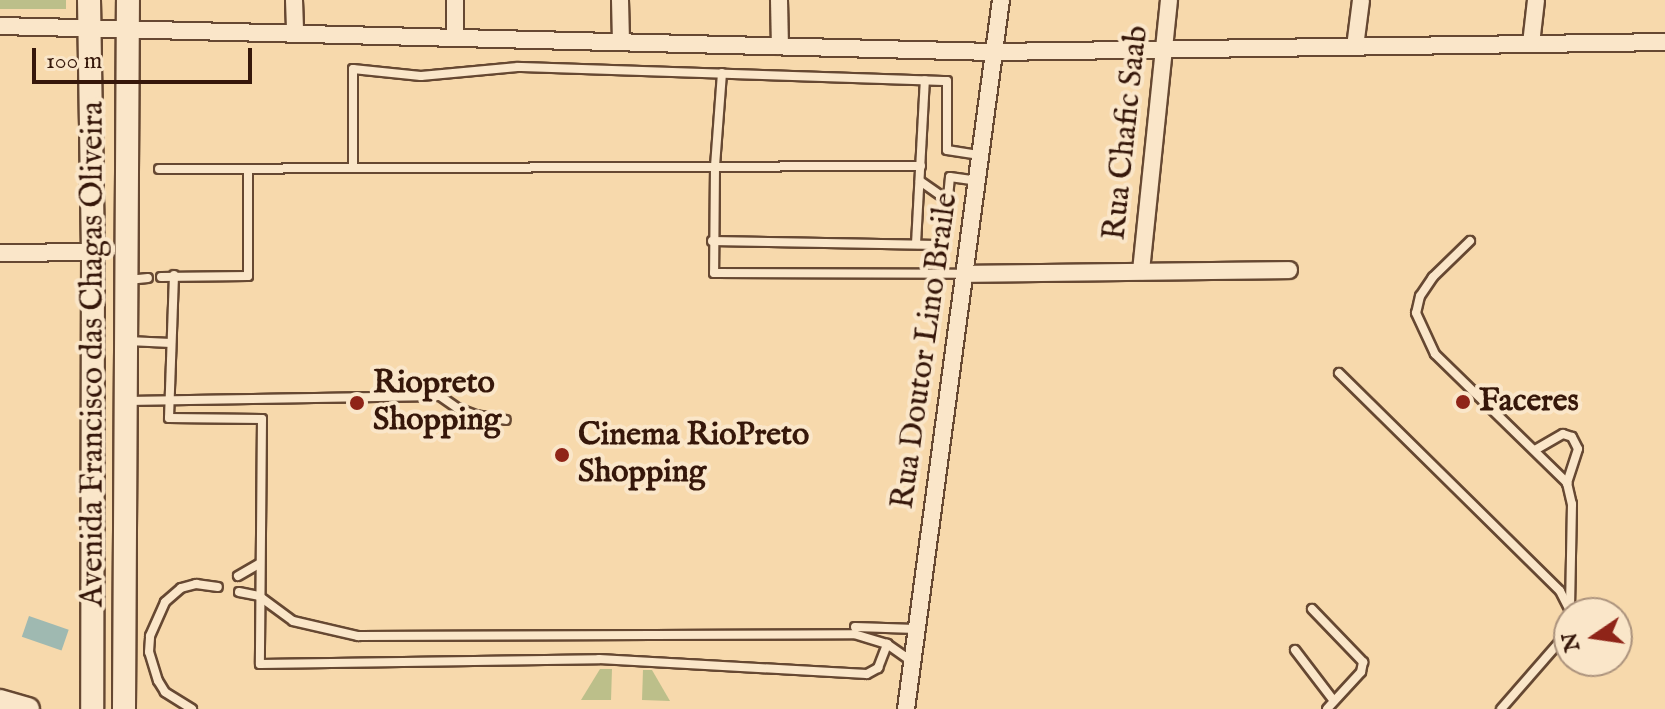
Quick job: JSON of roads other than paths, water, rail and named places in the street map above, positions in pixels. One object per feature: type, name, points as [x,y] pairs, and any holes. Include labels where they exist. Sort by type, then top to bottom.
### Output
[{"type":"main road","name":"Avenida Francisco das Chagas Oliveira","points":[[89,0],[93,167],[92,709]]},
{"type":"main road","name":"Avenida Francisco das Chagas Oliveira","points":[[124,709],[127,341],[138,279],[127,252],[131,168],[128,0]]},
{"type":"main road","points":[[93,167],[131,168]]},
{"type":"main road","points":[[93,252],[127,252]]},
{"type":"main road","points":[[92,397],[126,401]]},
{"type":"main road","points":[[92,606],[125,605]]},
{"type":"main road","points":[[0,701],[28,709]]},
{"type":"street","points":[[294,0],[295,32]]},
{"type":"street","points":[[455,0],[455,37]]},
{"type":"street","points":[[620,0],[621,42]]},
{"type":"street","points":[[779,0],[780,46]]},
{"type":"street","name":"Rua Doutor Lino Braile","points":[[906,709],[1001,0]]},
{"type":"street","name":"Rua Chafic Saab","points":[[1141,271],[1169,0]]},
{"type":"street","points":[[1355,47],[1361,0]]},
{"type":"street","points":[[1531,44],[1536,0]]},
{"type":"street","points":[[0,26],[994,52],[1665,42]]},
{"type":"street","points":[[0,253],[93,252]]},
{"type":"street","points":[[964,274],[1289,270]]},
{"type":"lane","points":[[353,167],[353,69],[421,76],[518,67],[947,81],[947,150],[980,155]]},
{"type":"lane","points":[[722,73],[712,269],[720,275],[964,274]]},
{"type":"lane","points":[[916,244],[925,80]]},
{"type":"lane","points":[[159,169],[921,166]]},
{"type":"lane","points":[[161,277],[248,276],[248,171]]},
{"type":"lane","points":[[712,241],[938,245],[944,238],[950,177],[977,181]]},
{"type":"lane","points":[[920,181],[946,199]]},
{"type":"lane","points":[[1470,241],[1433,277],[1420,296],[1416,313],[1435,354],[1567,483],[1572,504],[1570,597]]},
{"type":"lane","points":[[174,275],[169,418],[262,419],[260,664],[599,659],[867,674],[878,668],[887,644]]},
{"type":"lane","points":[[127,341],[171,343]]},
{"type":"lane","points":[[1339,373],[1558,597]]},
{"type":"lane","points":[[126,401],[440,396],[457,408],[475,415],[506,420]]},
{"type":"lane","points":[[1535,450],[1563,434],[1572,437],[1578,449],[1567,483]]},
{"type":"lane","points":[[238,576],[259,564]]},
{"type":"lane","points":[[192,709],[165,692],[158,681],[149,652],[150,636],[165,602],[181,588],[215,584]]},
{"type":"lane","points":[[239,592],[259,596],[293,621],[358,636],[854,634],[887,644],[911,661]]},
{"type":"lane","points":[[1312,609],[1363,662],[1361,672],[1327,709]]},
{"type":"lane","points":[[855,627],[917,629]]},
{"type":"lane","points":[[1501,709],[1553,649]]},
{"type":"lane","points":[[1295,650],[1334,701]]},
{"type":"water","points":[[29,616],[69,630],[62,650],[22,637]]},
{"type":"place","name":"Faceres","points":[[1463,402]]},
{"type":"place","name":"Riopreto Shopping","points":[[357,403]]},
{"type":"place","name":"Cinema RioPreto Shopping","points":[[562,455]]}]
